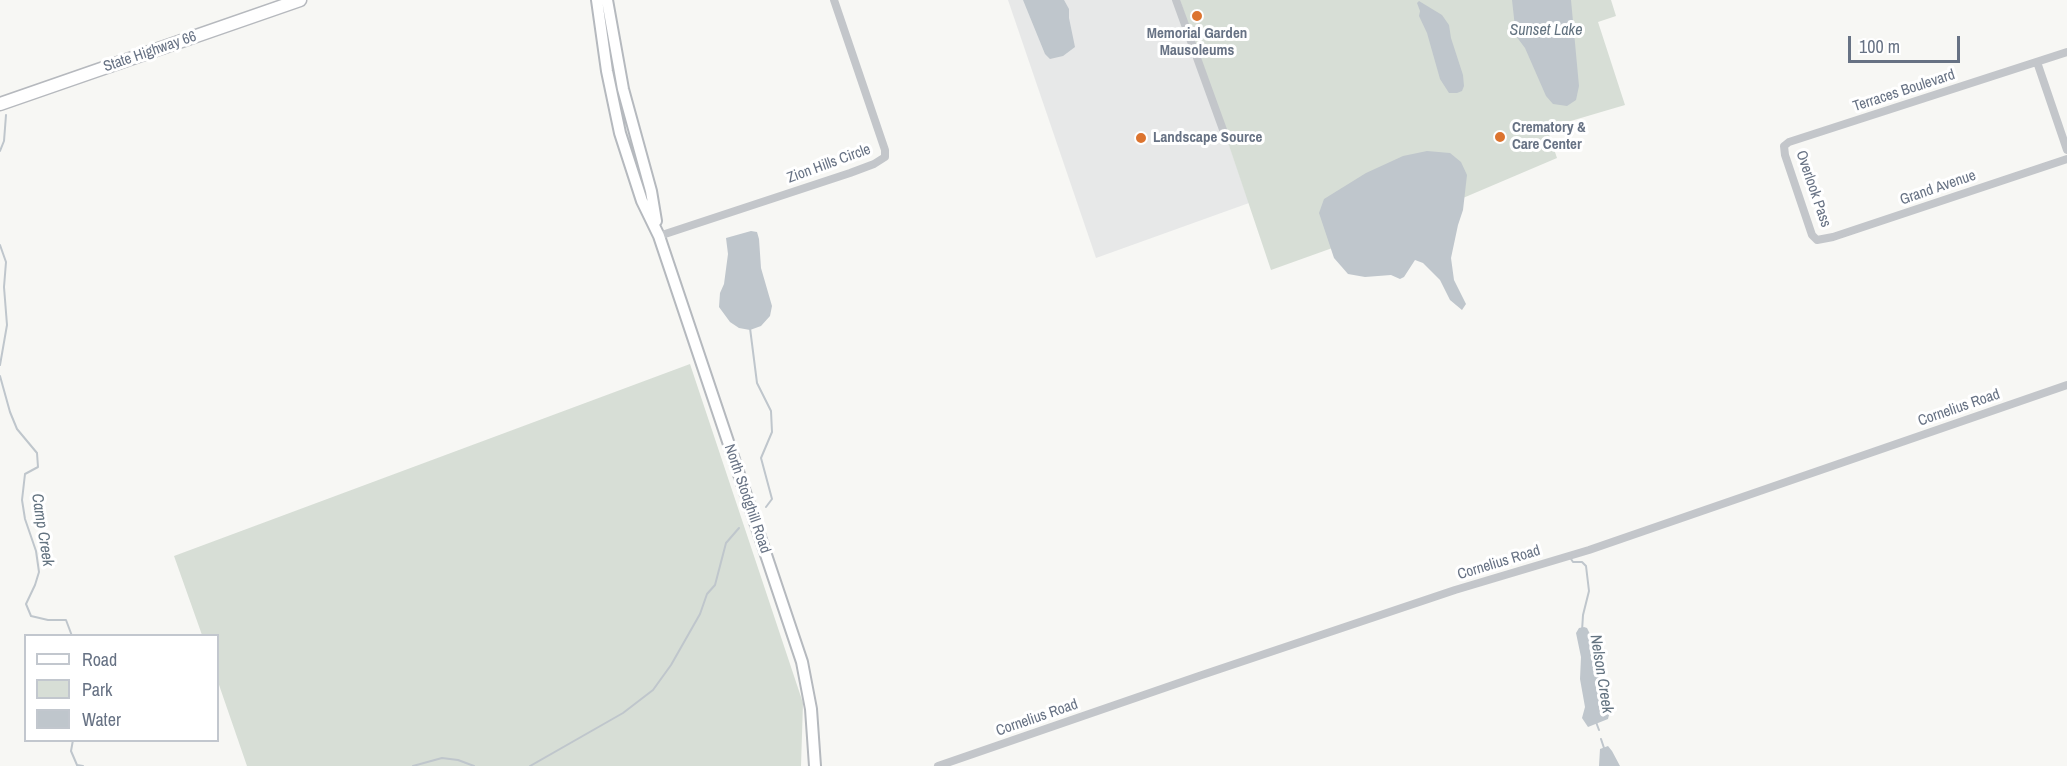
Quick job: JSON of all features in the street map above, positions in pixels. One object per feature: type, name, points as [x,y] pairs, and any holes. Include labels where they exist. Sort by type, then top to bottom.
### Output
[{"type":"main road","name":"State Highway 66","points":[[0,104],[300,0]]},
{"type":"street","name":"North Stodghill Road","points":[[597,0],[608,81],[620,133],[642,201],[659,236],[802,662],[811,709],[815,766]]},
{"type":"street","name":"North Stodghill Road","points":[[607,0],[622,89],[651,191],[659,236]]},
{"type":"street","name":"Zion Hills Circle","points":[[659,236],[850,173],[885,157],[885,150],[834,0]]},
{"type":"street","points":[[1176,0],[1226,138]]},
{"type":"street","name":"Terraces Boulevard","points":[[1784,146],[1789,142],[2067,52]]},
{"type":"street","points":[[2037,62],[2067,150]]},
{"type":"street","name":"Overlook Pass","points":[[1784,146],[1812,235],[1817,240]]},
{"type":"street","name":"Grand Avenue","points":[[1817,240],[1833,237],[2067,159]]},
{"type":"street","name":"Cornelius Road","points":[[938,766],[1199,675],[1455,590],[1589,550],[2067,385]]},
{"type":"shaded area","name":"Landscape Source","points":[[1008,0],[1180,0],[1249,203],[1096,258]]},
{"type":"green space","points":[[1180,0],[1611,0],[1616,16],[1598,22],[1625,105],[1547,128],[1557,158],[1416,218],[1271,270]]},
{"type":"green space","points":[[690,364],[803,703],[801,766],[247,766],[219,685],[219,634],[202,634],[174,556]]},
{"type":"water","points":[[1023,0],[1064,0],[1069,9],[1075,47],[1063,56],[1050,59],[1045,54]]},
{"type":"water","name":"Sunset Lake","points":[[1512,0],[1571,0],[1579,86],[1576,100],[1567,106],[1553,104],[1546,96],[1525,48],[1516,36]]},
{"type":"water","points":[[1419,1],[1442,15],[1449,25],[1463,75],[1462,91],[1449,93],[1440,79],[1427,33],[1419,16],[1417,3]]},
{"type":"water","points":[[1427,151],[1450,153],[1461,162],[1467,175],[1463,210],[1451,258],[1454,280],[1466,304],[1462,310],[1450,300],[1440,280],[1423,263],[1415,260],[1404,277],[1400,279],[1391,275],[1365,277],[1348,274],[1334,258],[1319,213],[1324,199],[1366,173],[1403,156]]},
{"type":"water","points":[[751,231],[757,232],[759,239],[761,268],[772,306],[770,316],[761,326],[750,330],[739,328],[730,322],[719,307],[728,254],[726,238]]},
{"type":"water","points":[[1579,628],[1587,628],[1592,638],[1610,711],[1608,719],[1588,727],[1582,718],[1585,707],[1580,679],[1581,657],[1576,633]]},
{"type":"water","points":[[1608,746],[1620,766],[1599,766],[1600,749]]},
{"type":"waterway","name":"Camp Creek","points":[[0,151],[4,141],[6,115]]},
{"type":"waterway","name":"Camp Creek","points":[[0,245],[6,262],[4,287],[7,325],[0,365]]},
{"type":"waterway","points":[[750,328],[757,383],[771,411],[772,432],[761,458],[772,499],[766,507]]},
{"type":"waterway","name":"Camp Creek","points":[[0,376],[17,429],[37,453],[38,467],[25,474],[22,500],[25,519],[36,551],[39,572],[26,604],[31,616],[48,620],[66,620],[71,634]]},
{"type":"waterway","points":[[530,766],[623,713],[653,690],[671,665],[700,614],[707,594],[715,585],[726,543],[739,528]]},
{"type":"waterway","name":"Nelson Creek","points":[[1571,559],[1573,562],[1582,562],[1586,566],[1589,591],[1582,631]]},
{"type":"waterway","name":"Nelson Creek","points":[[1596,722],[1599,730]]},
{"type":"waterway","name":"Nelson Creek","points":[[1601,739],[1604,748]]},
{"type":"waterway","name":"Camp Creek","points":[[73,742],[71,751],[77,765],[83,766]]},
{"type":"waterway","points":[[413,766],[442,758],[458,760],[474,766]]},
{"type":"place","name":"Memorial Garden Mausoleums","points":[[1197,16]]},
{"type":"place","name":"Crematory & Care Center","points":[[1500,137]]},
{"type":"place","name":"Landscape Source","points":[[1141,138]]}]
